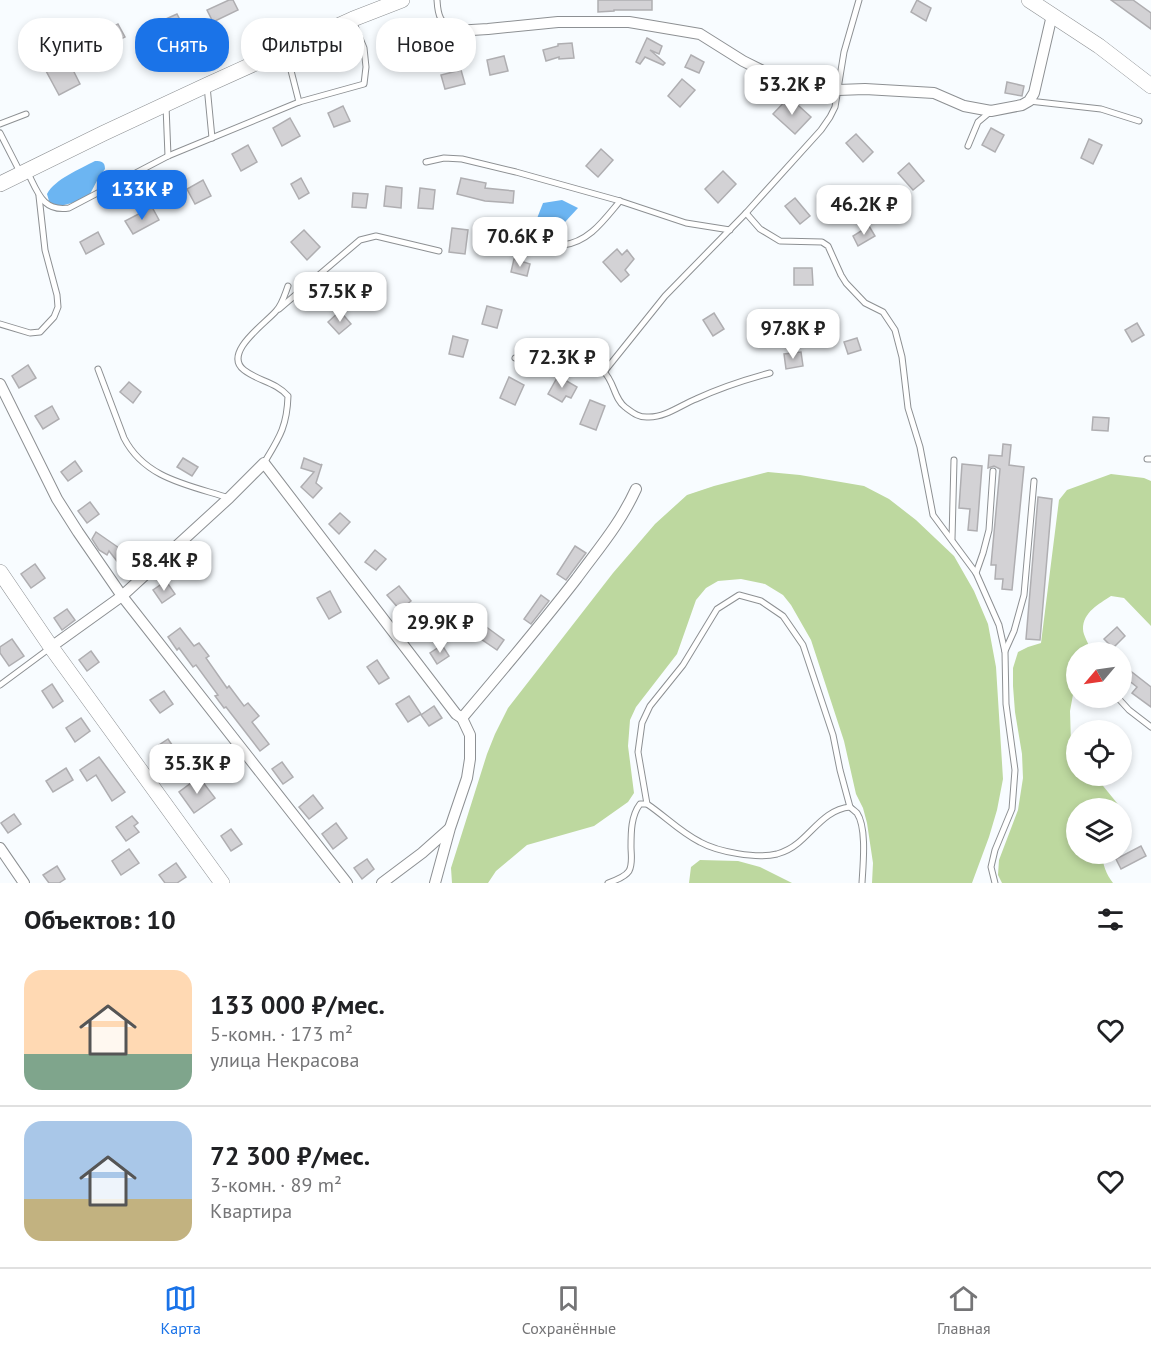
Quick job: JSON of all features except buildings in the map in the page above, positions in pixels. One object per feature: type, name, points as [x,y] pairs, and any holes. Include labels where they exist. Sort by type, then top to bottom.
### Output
[{"type":"main road","points":[[356,18],[402,0]]},
{"type":"main road","points":[[1029,0],[1099,46],[1151,86]]},
{"type":"main road","points":[[0,184],[241,70]]},
{"type":"main road","points":[[0,572],[51,647],[222,883]]},
{"type":"street","points":[[476,30],[558,22],[629,22],[700,33],[743,61],[779,80],[824,92],[865,89],[934,93],[964,106],[991,111],[1022,105],[1029,101],[1034,93],[1052,15]]},
{"type":"street","points":[[0,384],[57,499],[122,596],[347,883]]},
{"type":"street","points":[[51,647],[122,596],[264,463],[456,714],[462,718],[470,735],[467,778],[435,883]]},
{"type":"street","points":[[462,718],[555,607],[614,529],[636,489]]},
{"type":"street","points":[[382,883],[422,853],[450,828]]},
{"type":"street","points":[[0,848],[24,883]]},
{"type":"lane","points":[[437,0],[437,12],[440,18]]},
{"type":"lane","points":[[604,372],[665,296],[746,213],[830,117],[835,107],[844,52],[859,0]]},
{"type":"lane","points":[[0,133],[46,204],[53,208],[69,208],[168,156],[300,102],[364,84],[366,67],[364,48]]},
{"type":"lane","points":[[292,72],[300,102]]},
{"type":"lane","points":[[207,85],[212,138]]},
{"type":"lane","points":[[1029,101],[1101,109],[1139,121]]},
{"type":"lane","points":[[166,105],[168,156]]},
{"type":"lane","points":[[968,146],[978,122],[991,111]]},
{"type":"lane","points":[[0,124],[26,114]]},
{"type":"lane","points":[[426,162],[444,158],[462,159],[620,201],[686,223],[730,230]]},
{"type":"lane","points":[[0,324],[30,333],[40,332],[54,316],[58,307],[45,250],[39,195]]},
{"type":"lane","points":[[563,245],[573,244],[599,227],[620,201]]},
{"type":"lane","points":[[746,213],[760,229],[780,241],[822,242],[828,246],[846,283],[865,303],[883,312],[895,330],[902,357],[908,408],[920,447],[933,515],[976,573],[999,626],[1005,652],[1006,704],[1015,770],[1012,809],[994,850],[991,867],[995,883]]},
{"type":"lane","points":[[264,463],[282,433],[288,412],[288,396],[282,389],[243,369],[238,361],[239,350],[259,326],[360,240],[376,236],[439,251]]},
{"type":"lane","points":[[278,310],[288,286]]},
{"type":"lane","points":[[515,358],[533,365],[564,353],[575,357],[604,372],[621,404],[639,417],[652,417],[671,411],[694,399],[740,381],[770,373]]},
{"type":"lane","points":[[98,369],[124,438],[136,457],[157,474],[229,498]]},
{"type":"lane","points":[[952,539],[954,460]]},
{"type":"lane","points":[[976,573],[988,530],[993,471]]},
{"type":"lane","points":[[1005,652],[1014,631],[1024,594],[1034,481]]},
{"type":"lane","points":[[647,804],[638,752],[642,723],[650,706],[683,665],[717,609],[739,595],[760,601],[783,616],[803,645],[833,735],[850,807],[857,813],[862,831],[864,840],[862,883]]},
{"type":"lane","points":[[0,685],[51,647]]},
{"type":"lane","points":[[1127,708],[1151,727]]},
{"type":"lane","points":[[608,883],[617,880],[629,871],[632,859],[633,820],[640,804],[647,804],[684,833],[705,845],[755,855],[774,855],[785,852],[834,811],[842,807],[850,807]]},
{"type":"green space","points":[[768,472],[864,486],[889,499],[916,520],[954,556],[974,591],[988,624],[996,667],[1003,779],[989,837],[972,883],[872,883],[873,863],[867,823],[856,794],[844,741],[811,640],[783,595],[765,584],[741,579],[718,581],[706,588],[696,600],[677,654],[636,707],[630,720],[628,746],[634,793],[628,802],[594,826],[527,845],[496,871],[488,883],[452,883],[451,868],[487,754],[508,708],[613,573],[655,524],[687,495]]},
{"type":"green space","points":[[1111,474],[1151,481],[1151,626],[1124,598],[1111,596],[1092,609],[1086,618],[1083,629],[1087,642],[1066,642],[1066,708],[1071,708],[1070,720],[1066,720],[1066,786],[1103,786],[1113,798],[1066,798],[1066,864],[1104,864],[1113,883],[1002,883],[998,875],[999,860],[1018,810],[1023,778],[1022,754],[1015,712],[1013,668],[1018,652],[1041,643],[1059,500],[1067,490]]},
{"type":"green space","points":[[700,860],[738,861],[760,867],[792,883],[689,883],[691,867]]},
{"type":"water","points":[[95,161],[103,162],[105,169],[90,194],[76,202],[60,206],[49,201],[47,194],[56,184]]},
{"type":"water","points":[[562,200],[578,208],[565,222],[543,231],[536,221],[543,203]]}]
